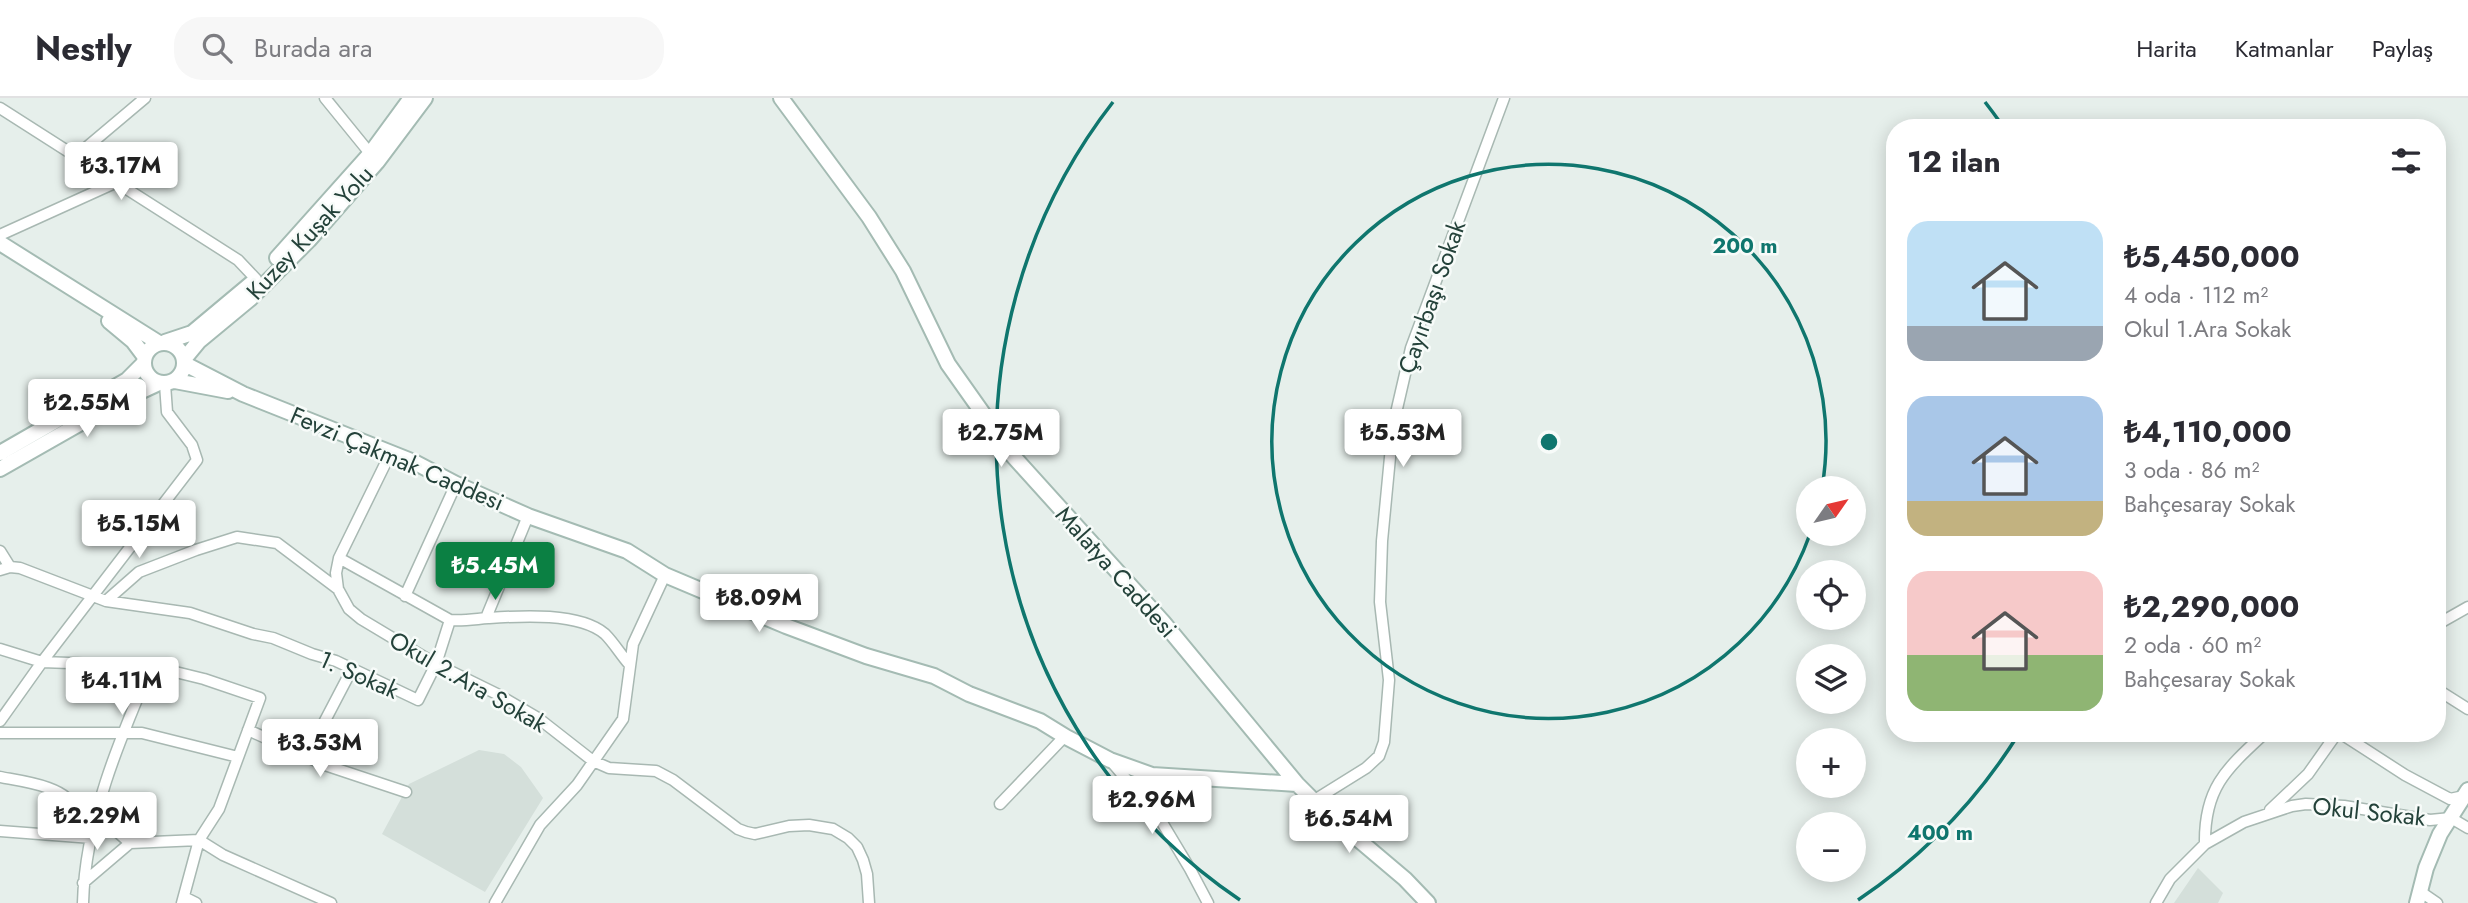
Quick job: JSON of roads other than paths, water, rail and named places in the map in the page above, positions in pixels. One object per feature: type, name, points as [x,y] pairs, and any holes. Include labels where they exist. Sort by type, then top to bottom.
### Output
[{"type":"street","points":[[75,157],[145,98]]},
{"type":"street","points":[[325,98],[374,158]]},
{"type":"street","name":"Kuzey Kuşak Yolu","points":[[162,343],[192,333],[256,279],[290,246],[374,158],[411,98]]},
{"type":"street","name":"Kuzey Kuşak Yolu","points":[[185,361],[199,341],[251,298],[309,240],[425,98]]},
{"type":"street","name":"Malatya Caddesi","points":[[781,98],[869,217],[903,271],[948,364],[1013,456],[1163,622],[1297,784],[1313,801],[1405,879],[1428,903]]},
{"type":"street","name":"Çayırbaşı Sokak","points":[[1313,801],[1373,761],[1384,742],[1389,680],[1381,621],[1381,553],[1393,426],[1411,348],[1504,98]]},
{"type":"street","points":[[0,108],[238,260],[256,279]]},
{"type":"street","points":[[0,235],[117,182]]},
{"type":"street","points":[[0,243],[162,343],[177,347],[185,361],[243,394]]},
{"type":"street","points":[[0,254],[116,326],[133,341],[151,379],[243,394]]},
{"type":"street","points":[[0,453],[127,380],[152,346],[162,343]]},
{"type":"street","points":[[0,469],[116,403],[182,374],[185,361]]},
{"type":"street","points":[[0,721],[197,460],[192,445],[167,411],[166,382]]},
{"type":"street","name":"Fevzi Çakmak Caddesi","points":[[243,394],[414,462],[528,516],[627,551],[665,575],[825,641],[877,660],[934,676],[969,694],[1040,721],[1110,760],[1152,775],[1297,784]]},
{"type":"street","points":[[338,589],[338,558],[390,454]]},
{"type":"street","points":[[405,596],[456,484]]},
{"type":"street","points":[[485,618],[528,516]]},
{"type":"street","name":"Okul 2.Ara Sokak","points":[[106,601],[139,572],[196,550],[237,537],[277,543],[338,589],[349,609],[361,618],[436,664],[538,718],[593,761],[609,768],[656,771],[746,832],[755,834],[789,826],[809,825],[834,829],[857,847],[867,874],[869,903]]},
{"type":"street","points":[[0,551],[5,569]]},
{"type":"street","points":[[338,558],[450,620],[465,622],[485,618],[552,617],[586,624],[606,635],[629,664]]},
{"type":"street","name":"1. Sokak","points":[[5,569],[20,568],[106,601],[190,613],[273,638],[336,661],[418,700],[436,664]]},
{"type":"street","points":[[495,903],[540,825],[577,785],[623,719],[633,644],[665,575]]},
{"type":"street","points":[[2446,619],[2468,607]]},
{"type":"street","points":[[436,664],[450,620]]},
{"type":"street","points":[[0,649],[42,662],[150,666],[204,679],[260,698],[219,808],[199,840],[183,900],[196,903]]},
{"type":"street","points":[[83,903],[83,883],[97,814],[123,732],[150,666]]},
{"type":"street","points":[[306,757],[352,669]]},
{"type":"street","points":[[2446,695],[2468,708]]},
{"type":"street","points":[[248,730],[340,771],[406,792]]},
{"type":"street","points":[[0,733],[123,732],[158,736],[238,757]]},
{"type":"street","points":[[1000,804],[1065,736]]},
{"type":"street","points":[[2205,844],[2208,804],[2228,771],[2256,742]]},
{"type":"street","points":[[2267,812],[2308,774],[2332,742]]},
{"type":"street","points":[[2353,742],[2405,775],[2450,799],[2466,793]]},
{"type":"street","points":[[1110,760],[1160,819],[1208,903]]},
{"type":"street","points":[[0,776],[56,790],[67,796],[75,812],[71,836]]},
{"type":"street","points":[[2437,903],[2419,897],[2437,841],[2466,793]]},
{"type":"street","name":"Okul Sokak","points":[[2156,903],[2170,879],[2205,844],[2267,812],[2306,804],[2344,806],[2430,820],[2451,818]]},
{"type":"street","points":[[97,814],[130,843]]},
{"type":"street","points":[[2451,818],[2468,828]]},
{"type":"street","points":[[0,831],[92,838]]},
{"type":"street","points":[[83,883],[130,843],[199,840],[223,855],[331,903]]}]
